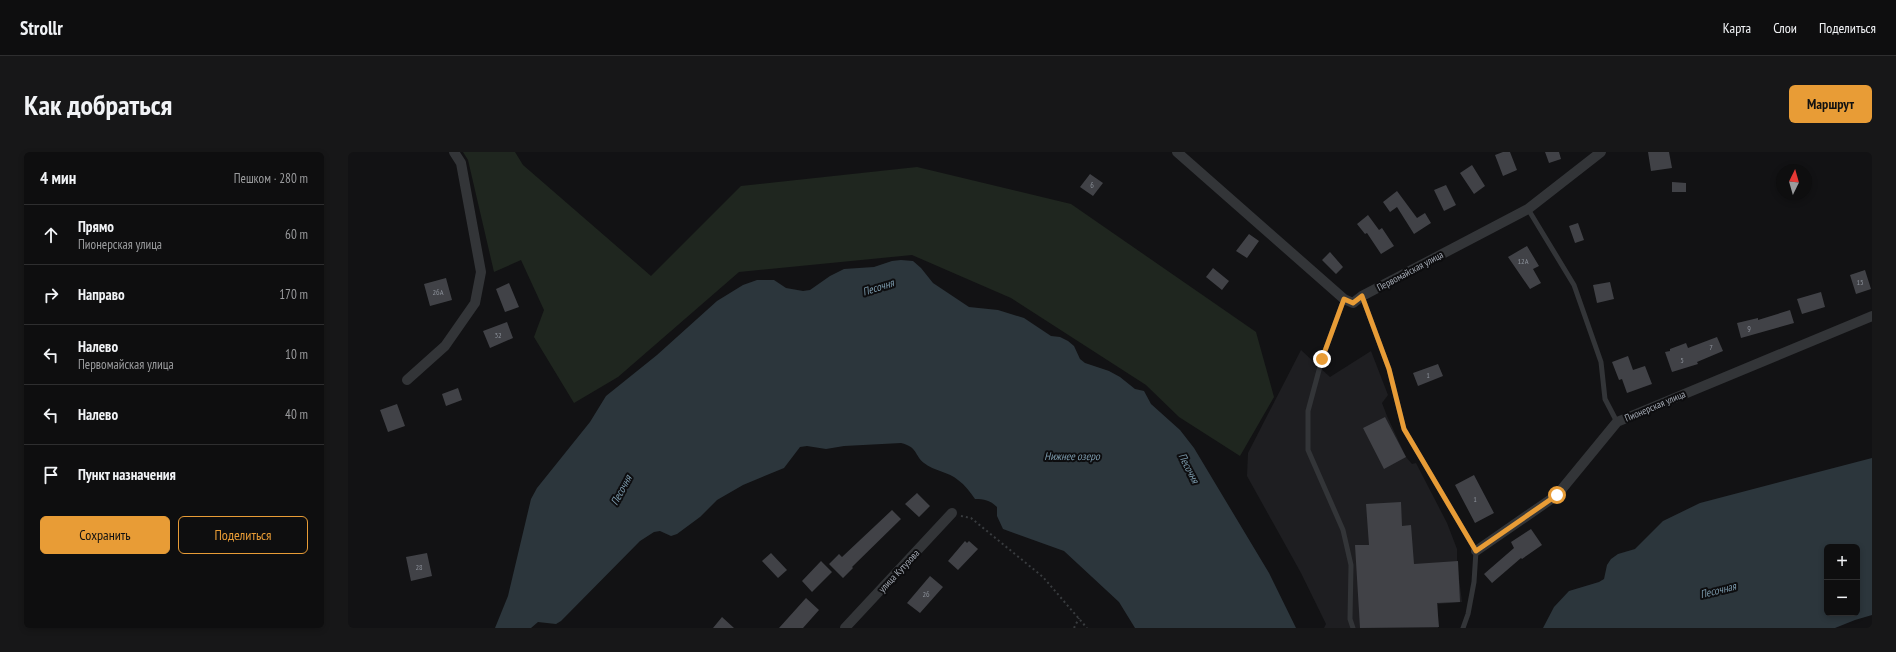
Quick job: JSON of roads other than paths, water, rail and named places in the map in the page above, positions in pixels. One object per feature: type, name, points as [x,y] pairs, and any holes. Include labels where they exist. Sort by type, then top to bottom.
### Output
[{"type":"street","points":[[407,380],[445,346],[475,303],[481,272],[461,163],[454,152]]},
{"type":"street","points":[[1177,152],[1344,299]]},
{"type":"street","name":"Первомайская улица","points":[[1344,299],[1353,303],[1362,296],[1528,209],[1592,155],[1601,152]]},
{"type":"street","name":"Пионерская улица","points":[[1476,551],[1557,495],[1617,422],[1872,316]]},
{"type":"street","name":"улица Кутузова","points":[[846,628],[952,513]]},
{"type":"lane","points":[[1528,209],[1574,285],[1601,362],[1605,399],[1617,422]]},
{"type":"lane","points":[[1362,296],[1389,369],[1404,429],[1476,551],[1474,582],[1468,614],[1463,628]]},
{"type":"lane","points":[[1344,299],[1322,359],[1308,411],[1308,450],[1343,530],[1351,564],[1350,619],[1353,628]]},
{"type":"water","name":"Нижнее озеро","points":[[892,261],[913,261],[921,268],[933,283],[969,307],[998,310],[1024,318],[1051,336],[1060,337],[1068,341],[1074,346],[1080,359],[1085,363],[1109,371],[1120,377],[1135,389],[1144,391],[1151,404],[1180,430],[1194,448],[1269,573],[1296,628],[1135,628],[1119,602],[1064,551],[1003,529],[997,516],[997,507],[987,500],[975,499],[965,486],[958,480],[928,466],[921,460],[913,449],[901,443],[844,446],[826,449],[807,446],[800,447],[784,468],[743,485],[717,500],[700,517],[677,534],[671,536],[660,531],[654,532],[640,541],[561,621],[556,624],[538,622],[531,628],[495,628],[508,596],[531,499],[537,488],[590,422],[606,396],[657,355],[717,301],[743,285],[757,280],[774,280],[786,288],[803,291],[810,290],[830,276],[844,269],[874,267]]},
{"type":"water","name":"Песочная","points":[[1872,458],[1872,615],[1835,628],[1543,628],[1554,607],[1569,591],[1599,582],[1604,579],[1607,565],[1611,559],[1618,554],[1635,549],[1663,521],[1700,503]]},
{"type":"water label","name":"Песочня","points":[[878,287]]},
{"type":"water label","name":"Песочня","points":[[1189,468]]},
{"type":"water label","name":"Песочня","points":[[621,490]]}]
